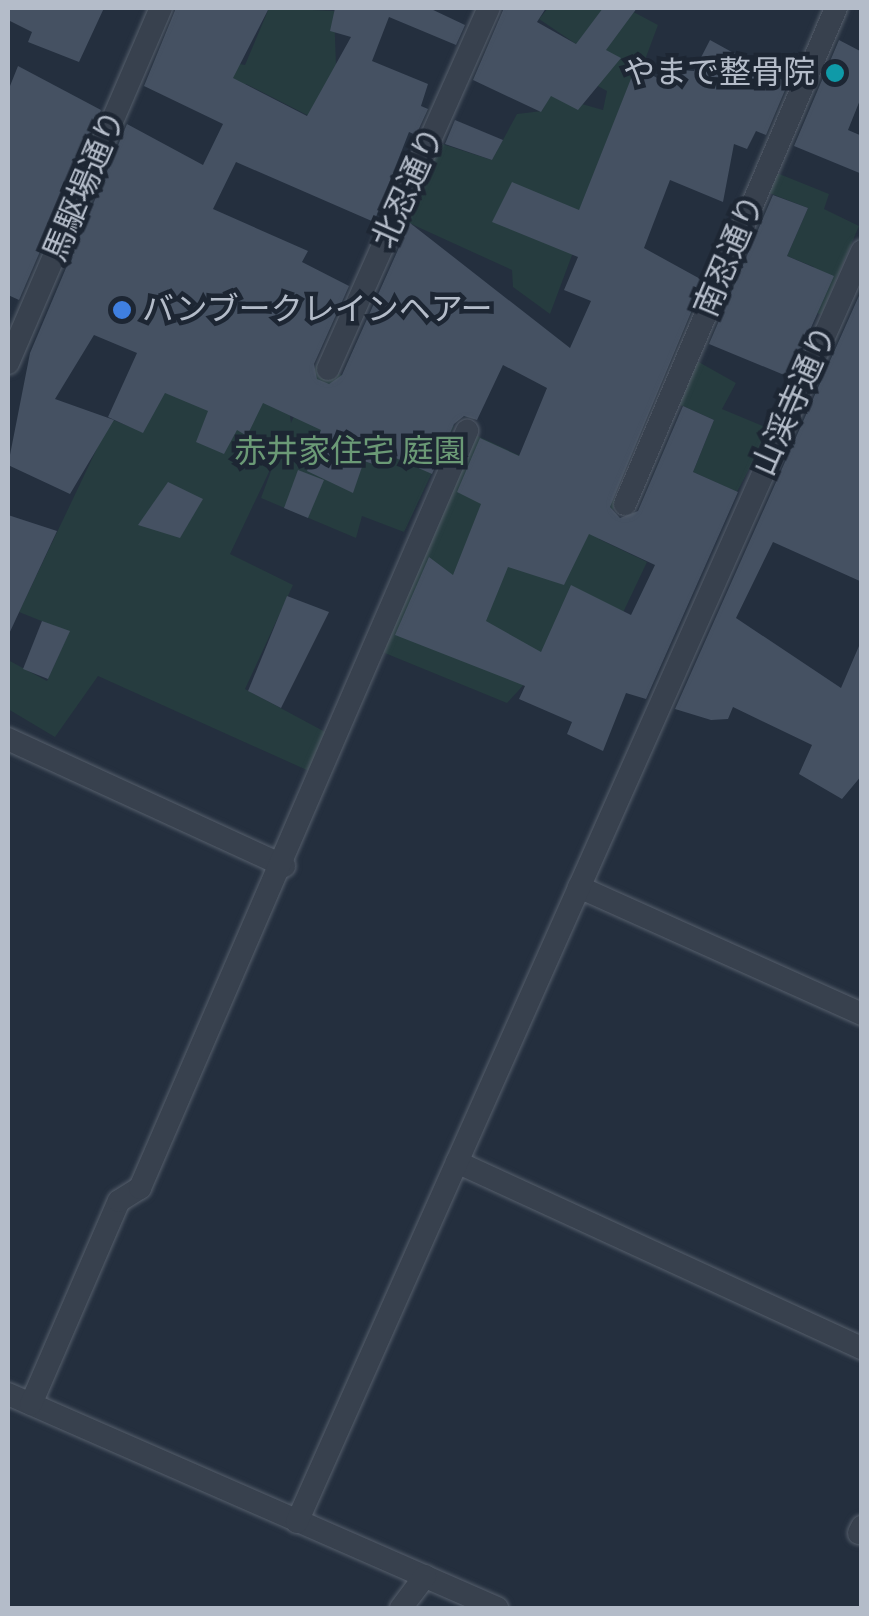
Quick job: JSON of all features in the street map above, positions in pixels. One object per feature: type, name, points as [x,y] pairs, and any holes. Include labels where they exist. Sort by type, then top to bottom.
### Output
[{"type":"street","name":"馬駆場通り","points":[[8,363],[162,8]]},
{"type":"street","name":"北忍通り","points":[[328,369],[489,8]]},
{"type":"street","name":"南忍通り","points":[[625,504],[836,8]]},
{"type":"street","name":"山渓寺通り","points":[[298,1522],[862,251]]},
{"type":"street","points":[[31,1404],[118,1201],[140,1188],[284,866],[466,431]]},
{"type":"street","points":[[8,740],[284,866]]},
{"type":"street","points":[[580,888],[862,1014]]},
{"type":"street","points":[[458,1162],[862,1348]]},
{"type":"street","points":[[8,1394],[498,1608]]},
{"type":"street","points":[[401,1608],[425,1576]]},
{"type":"green space","points":[[269,8],[334,11],[336,65],[309,116],[246,84],[231,113],[223,61],[245,65]]},
{"type":"green space","points":[[548,8],[626,8],[658,25],[550,314],[513,287],[512,270],[396,217],[430,140],[492,160],[517,114],[542,111],[550,95],[603,110],[607,91],[564,68],[576,44],[539,19]]},
{"type":"green space","points":[[767,169],[829,194],[824,209],[859,226],[821,315],[800,303],[814,267],[787,256],[808,208],[759,189]]},
{"type":"green space","points":[[688,356],[736,383],[722,409],[770,429],[737,492],[693,472],[714,420],[669,400]]},
{"type":"green space","name":"赤井家住宅 庭園","points":[[317,364],[454,426],[404,532],[362,516],[356,538],[261,498],[277,455],[230,554],[293,585],[245,689],[327,733],[309,771],[98,676],[55,737],[8,709],[8,660],[47,681],[69,632],[19,612],[111,419],[143,432],[162,392],[286,390],[291,423]]},
{"type":"green space","points":[[467,431],[617,501],[599,539],[647,562],[582,699],[528,680],[507,703],[375,649]]},
{"type":"building","points":[[8,8],[104,8],[79,62],[28,42],[32,32],[8,20]]},
{"type":"building","points":[[176,8],[269,8],[233,78],[307,116],[351,37],[330,31],[335,8],[429,8],[465,25],[456,45],[389,17],[372,61],[428,84],[421,106],[428,109],[416,135],[409,132],[374,222],[236,162],[213,209],[308,251],[302,262],[349,286],[314,364],[317,379],[329,384],[342,375],[410,223],[570,348],[591,301],[564,290],[578,257],[492,222],[512,182],[579,210],[636,66],[659,79],[666,69],[694,71],[710,40],[788,83],[766,135],[756,131],[747,149],[734,144],[723,202],[670,180],[644,248],[704,281],[610,507],[620,518],[638,511],[683,406],[714,420],[693,472],[738,492],[646,699],[626,693],[603,751],[567,734],[572,722],[519,699],[525,686],[395,635],[429,557],[453,575],[481,504],[457,492],[480,438],[519,456],[547,388],[503,365],[477,420],[464,416],[454,424],[432,474],[382,452],[376,465],[364,461],[353,493],[307,471],[321,430],[263,403],[247,436],[237,430],[224,454],[196,442],[208,411],[165,393],[143,433],[108,417],[137,353],[94,335],[55,399],[114,420],[70,494],[8,465],[30,353],[127,124],[203,165],[223,124],[144,86]],"holes":[[[589,534],[655,565],[631,615],[571,585],[541,652],[486,621],[508,567],[564,585]]]},
{"type":"building","points":[[504,8],[546,8],[537,22],[576,44],[603,8],[637,8],[606,50],[621,58],[578,110],[551,96],[541,112],[473,80]]},
{"type":"building","points":[[839,40],[862,52],[862,95],[848,130],[862,136],[862,174],[794,146]]},
{"type":"building","points":[[18,66],[101,110],[19,300],[8,295],[8,91]]},
{"type":"building","points":[[455,120],[503,140],[492,160],[445,144]]},
{"type":"building","points":[[773,195],[808,208],[787,256],[834,276],[789,377],[709,344]]},
{"type":"building","points":[[862,289],[862,582],[773,542],[736,618],[841,688],[862,639],[862,775],[842,799],[799,774],[812,745],[733,707],[728,719],[711,720],[675,709]]},
{"type":"building","points":[[298,470],[324,480],[308,518],[284,508]]},
{"type":"building","points":[[168,482],[203,499],[180,538],[138,525]]},
{"type":"building","points":[[8,515],[57,531],[8,636]]},
{"type":"building","points":[[287,596],[329,612],[281,708],[248,691]]},
{"type":"building","points":[[42,621],[70,631],[48,679],[23,669]]},
{"type":"place","name":"やまで整骨院","points":[[835,73]]},
{"type":"place","name":"バンブークレインヘアー","points":[[122,310]]}]
